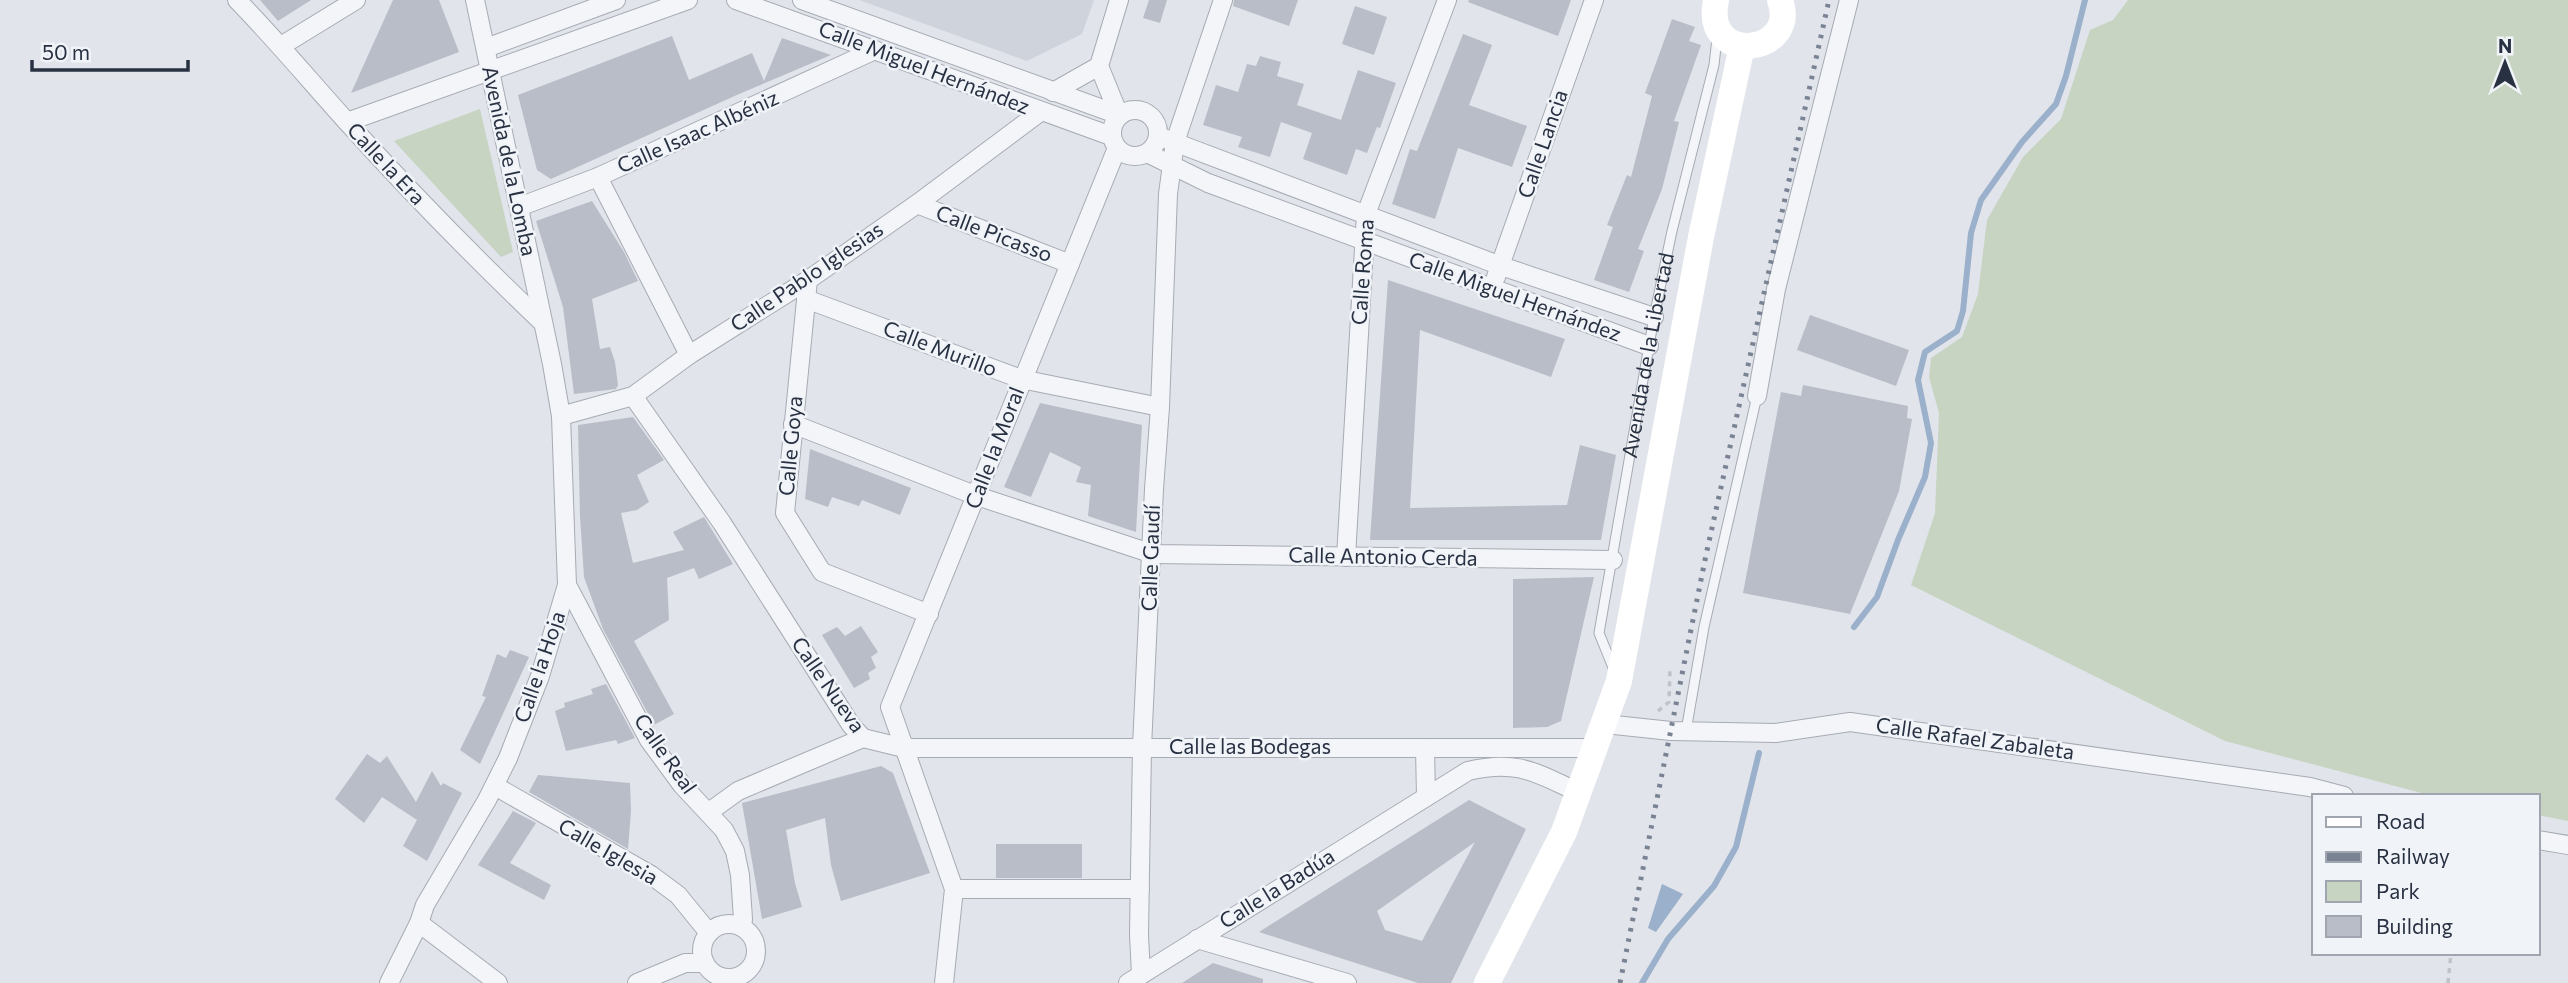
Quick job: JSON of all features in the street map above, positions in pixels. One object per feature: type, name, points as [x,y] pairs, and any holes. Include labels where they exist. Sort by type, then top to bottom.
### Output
[{"type":"main road","points":[[1716,0],[1714,12],[1718,29],[1732,43],[1742,46],[1764,43],[1773,36],[1783,16],[1780,0]]},
{"type":"main road","name":"Avenida de la Libertad","points":[[1487,983],[1564,832],[1619,681],[1701,237],[1742,46]]},
{"type":"street","name":"Calle la Era","points":[[237,0],[476,259],[542,322]]},
{"type":"street","points":[[281,46],[356,0]]},
{"type":"street","name":"Avenida de la Lomba","points":[[475,0],[542,322]]},
{"type":"street","points":[[486,48],[614,0]]},
{"type":"street","points":[[347,122],[688,0]]},
{"type":"street","name":"Calle Miguel Hernández","points":[[736,0],[1114,142]]},
{"type":"street","name":"Calle Miguel Hernández","points":[[802,0],[1119,115]]},
{"type":"street","points":[[1119,0],[1099,66],[1119,115]]},
{"type":"street","points":[[1167,139],[1151,115],[1141,110],[1129,110],[1119,115],[1113,124],[1114,142],[1126,155],[1147,153],[1167,139],[1223,0]]},
{"type":"street","name":"Calle Roma","points":[[1346,557],[1366,214],[1447,0]]},
{"type":"street","name":"Calle Lancia","points":[[1492,288],[1594,0]]},
{"type":"street","points":[[1757,396],[1776,289],[1849,0]]},
{"type":"street","name":"Calle Isaac Albéniz","points":[[519,207],[598,177],[875,50]]},
{"type":"street","points":[[1053,92],[1099,66]]},
{"type":"street","name":"Calle Pablo Iglesias","points":[[561,416],[633,396],[689,355],[808,280],[917,204],[1040,112]]},
{"type":"street","name":"Calle Miguel Hernández","points":[[1167,139],[1501,266],[1654,317]]},
{"type":"street","name":"Calle Gaudí","points":[[1134,979],[1140,888],[1142,747],[1171,165],[1167,139]]},
{"type":"street","name":"Calle la Moral","points":[[904,748],[890,707],[977,496],[1021,379],[1070,264],[1114,142]]},
{"type":"street","name":"Calle Miguel Hernández","points":[[1147,153],[1208,183],[1649,346]]},
{"type":"street","points":[[598,177],[689,355]]},
{"type":"street","name":"Calle Picasso","points":[[917,204],[1070,264]]},
{"type":"street","name":"Calle Goya","points":[[808,280],[785,513],[822,572],[929,614]]},
{"type":"street","name":"Calle Murillo","points":[[806,299],[1021,379],[1160,407]]},
{"type":"street","name":"Calle la Hoja","points":[[389,983],[425,905],[495,786],[508,758],[540,676],[567,585],[561,416],[542,322]]},
{"type":"street","name":"Calle Nueva","points":[[633,396],[722,523],[851,725],[863,738],[904,748]]},
{"type":"street","name":"Calle Antonio Cerda","points":[[793,424],[977,496],[1153,554],[1612,561]]},
{"type":"street","name":"Calle Real","points":[[567,585],[649,740],[682,785],[724,830],[735,851],[744,919],[742,927]]},
{"type":"street","name":"Calle Rafael Zabaleta","points":[[1601,736],[1686,731],[1776,733],[1850,722],[2310,787],[2336,794]]},
{"type":"street","name":"Calle las Bodegas","points":[[904,748],[1502,748],[1601,736]]},
{"type":"street","points":[[709,812],[738,791],[863,738]]},
{"type":"street","points":[[904,748],[954,889],[944,983]]},
{"type":"street","points":[[1425,748],[1426,797]]},
{"type":"street","points":[[1468,771],[1502,748]]},
{"type":"street","name":"Calle la Badúa","points":[[1134,979],[1468,771],[1486,766],[1521,766],[1580,793]]},
{"type":"street","name":"Calle Iglesia","points":[[495,786],[651,875],[678,895],[709,933]]},
{"type":"street","points":[[2540,840],[2568,845]]},
{"type":"street","points":[[954,889],[1140,888]]},
{"type":"street","points":[[419,923],[498,983]]},
{"type":"street","points":[[730,923],[742,927],[751,934],[757,946],[751,978],[726,979],[716,976],[705,963],[701,951],[703,941],[719,926],[730,923]]},
{"type":"street","points":[[1197,939],[1347,983]]},
{"type":"street","points":[[637,983],[685,963],[705,963]]},
{"type":"lane","name":"Avenida de la Libertad","points":[[1619,681],[1599,633],[1654,317],[1672,231],[1714,65],[1718,29]]},
{"type":"lane","points":[[1686,731],[1704,627],[1757,396]]},
{"type":"path","points":[[1656,713],[1669,702],[1670,670]]},
{"type":"path","points":[[2448,983],[2451,955]]},
{"type":"shaded area","points":[[859,0],[1094,0],[1082,34],[1027,61]]},
{"type":"green space","points":[[2128,0],[2568,0],[2568,821],[2540,815],[2540,794],[2425,794],[2225,741],[1911,585],[1935,513],[1939,413],[1929,377],[1931,358],[1962,337],[1978,294],[1987,220],[2023,157],[2061,119],[2090,30],[2113,20]]},
{"type":"green space","points":[[480,109],[513,252],[501,257],[394,141]]},
{"type":"water","points":[[1662,884],[1683,894],[1656,932],[1648,928]]},
{"type":"building","points":[[260,0],[311,0],[278,21]]},
{"type":"building","points":[[393,0],[439,0],[459,52],[351,93]]},
{"type":"building","points":[[1149,0],[1167,0],[1160,23],[1143,18]]},
{"type":"building","points":[[1234,0],[1298,0],[1289,26],[1233,6]]},
{"type":"building","points":[[1571,0],[1558,36],[1468,2]]},
{"type":"building","points":[[1355,6],[1387,17],[1374,55],[1342,44]]},
{"type":"building","points":[[1672,19],[1695,27],[1689,41],[1701,45],[1674,121],[1679,122],[1662,189],[1638,249],[1644,251],[1629,292],[1594,280],[1613,227],[1607,225],[1627,175],[1631,177],[1652,96],[1645,93]]},
{"type":"building","points":[[1463,34],[1492,45],[1469,105],[1527,126],[1512,167],[1458,148],[1435,219],[1392,204],[1410,149],[1417,151]]},
{"type":"building","points":[[672,36],[689,80],[752,53],[764,81],[782,38],[831,55],[551,179],[537,170],[518,95]]},
{"type":"building","points":[[1260,56],[1281,62],[1277,76],[1304,84],[1297,105],[1341,120],[1358,70],[1396,83],[1380,128],[1377,127],[1367,153],[1356,149],[1347,175],[1303,159],[1312,133],[1281,122],[1270,157],[1238,147],[1242,137],[1203,125],[1216,85],[1238,92],[1247,64],[1256,66]]},
{"type":"building","points":[[592,201],[624,252],[638,281],[592,299],[600,349],[610,347],[615,362],[618,385],[616,389],[574,394],[563,307],[536,221]]},
{"type":"building","points":[[1388,280],[1565,339],[1551,377],[1420,330],[1410,508],[1567,505],[1580,445],[1616,455],[1601,540],[1370,540]]},
{"type":"building","points":[[1810,315],[1909,350],[1896,386],[1797,350]]},
{"type":"building","points":[[1803,385],[1908,406],[1907,418],[1912,419],[1899,491],[1850,614],[1743,593],[1781,392],[1801,396]]},
{"type":"building","points":[[1040,403],[1142,425],[1136,532],[1088,516],[1091,485],[1076,482],[1081,467],[1050,452],[1031,497],[1004,487]]},
{"type":"building","points":[[633,417],[664,460],[637,475],[649,502],[637,510],[621,513],[633,563],[684,550],[673,532],[704,517],[733,564],[699,579],[694,568],[667,578],[669,620],[634,641],[674,714],[654,725],[603,629],[584,577],[578,425]]},
{"type":"building","points":[[810,449],[911,488],[900,515],[862,500],[859,506],[832,497],[828,507],[805,499]]},
{"type":"building","points":[[1594,577],[1561,721],[1547,727],[1513,728],[1513,579]]},
{"type":"building","points":[[861,626],[878,652],[871,657],[876,668],[868,673],[870,679],[854,688],[822,635],[837,627],[845,636]]},
{"type":"building","points":[[510,650],[529,657],[480,764],[460,750],[486,697],[482,696],[497,654],[506,658]]},
{"type":"building","points":[[606,684],[635,738],[618,744],[616,740],[566,751],[555,711],[565,707],[564,703],[593,694],[591,689]]},
{"type":"building","points":[[367,754],[380,763],[387,756],[416,802],[432,771],[441,786],[443,783],[462,793],[427,861],[403,846],[417,820],[382,797],[364,823],[335,799]]},
{"type":"building","points":[[881,766],[893,773],[930,873],[841,901],[831,865],[825,818],[786,830],[802,907],[762,919],[742,803]]},
{"type":"building","points":[[538,775],[630,783],[628,849],[529,792]]},
{"type":"building","points":[[1469,800],[1526,829],[1451,983],[1418,983],[1259,932]],"holes":[[[1475,842],[1422,941],[1385,930],[1377,911]]]},
{"type":"building","points":[[513,811],[536,823],[510,863],[551,885],[544,900],[478,865]]},
{"type":"building","points":[[996,844],[1082,844],[1082,878],[996,878]]},
{"type":"building","points":[[1213,963],[1263,979],[1263,983],[1182,983]]},
{"type":"waterway","points":[[1854,627],[1877,597],[1925,477],[1931,443],[1918,380],[1925,352],[1957,331],[1963,311],[1971,233],[1981,200],[2022,142],[2056,104],[2066,76],[2085,0]]},
{"type":"waterway","points":[[1642,983],[1668,939],[1714,886],[1736,847],[1759,753]]},
{"type":"railway","points":[[1620,983],[1706,555],[1829,0]]}]
